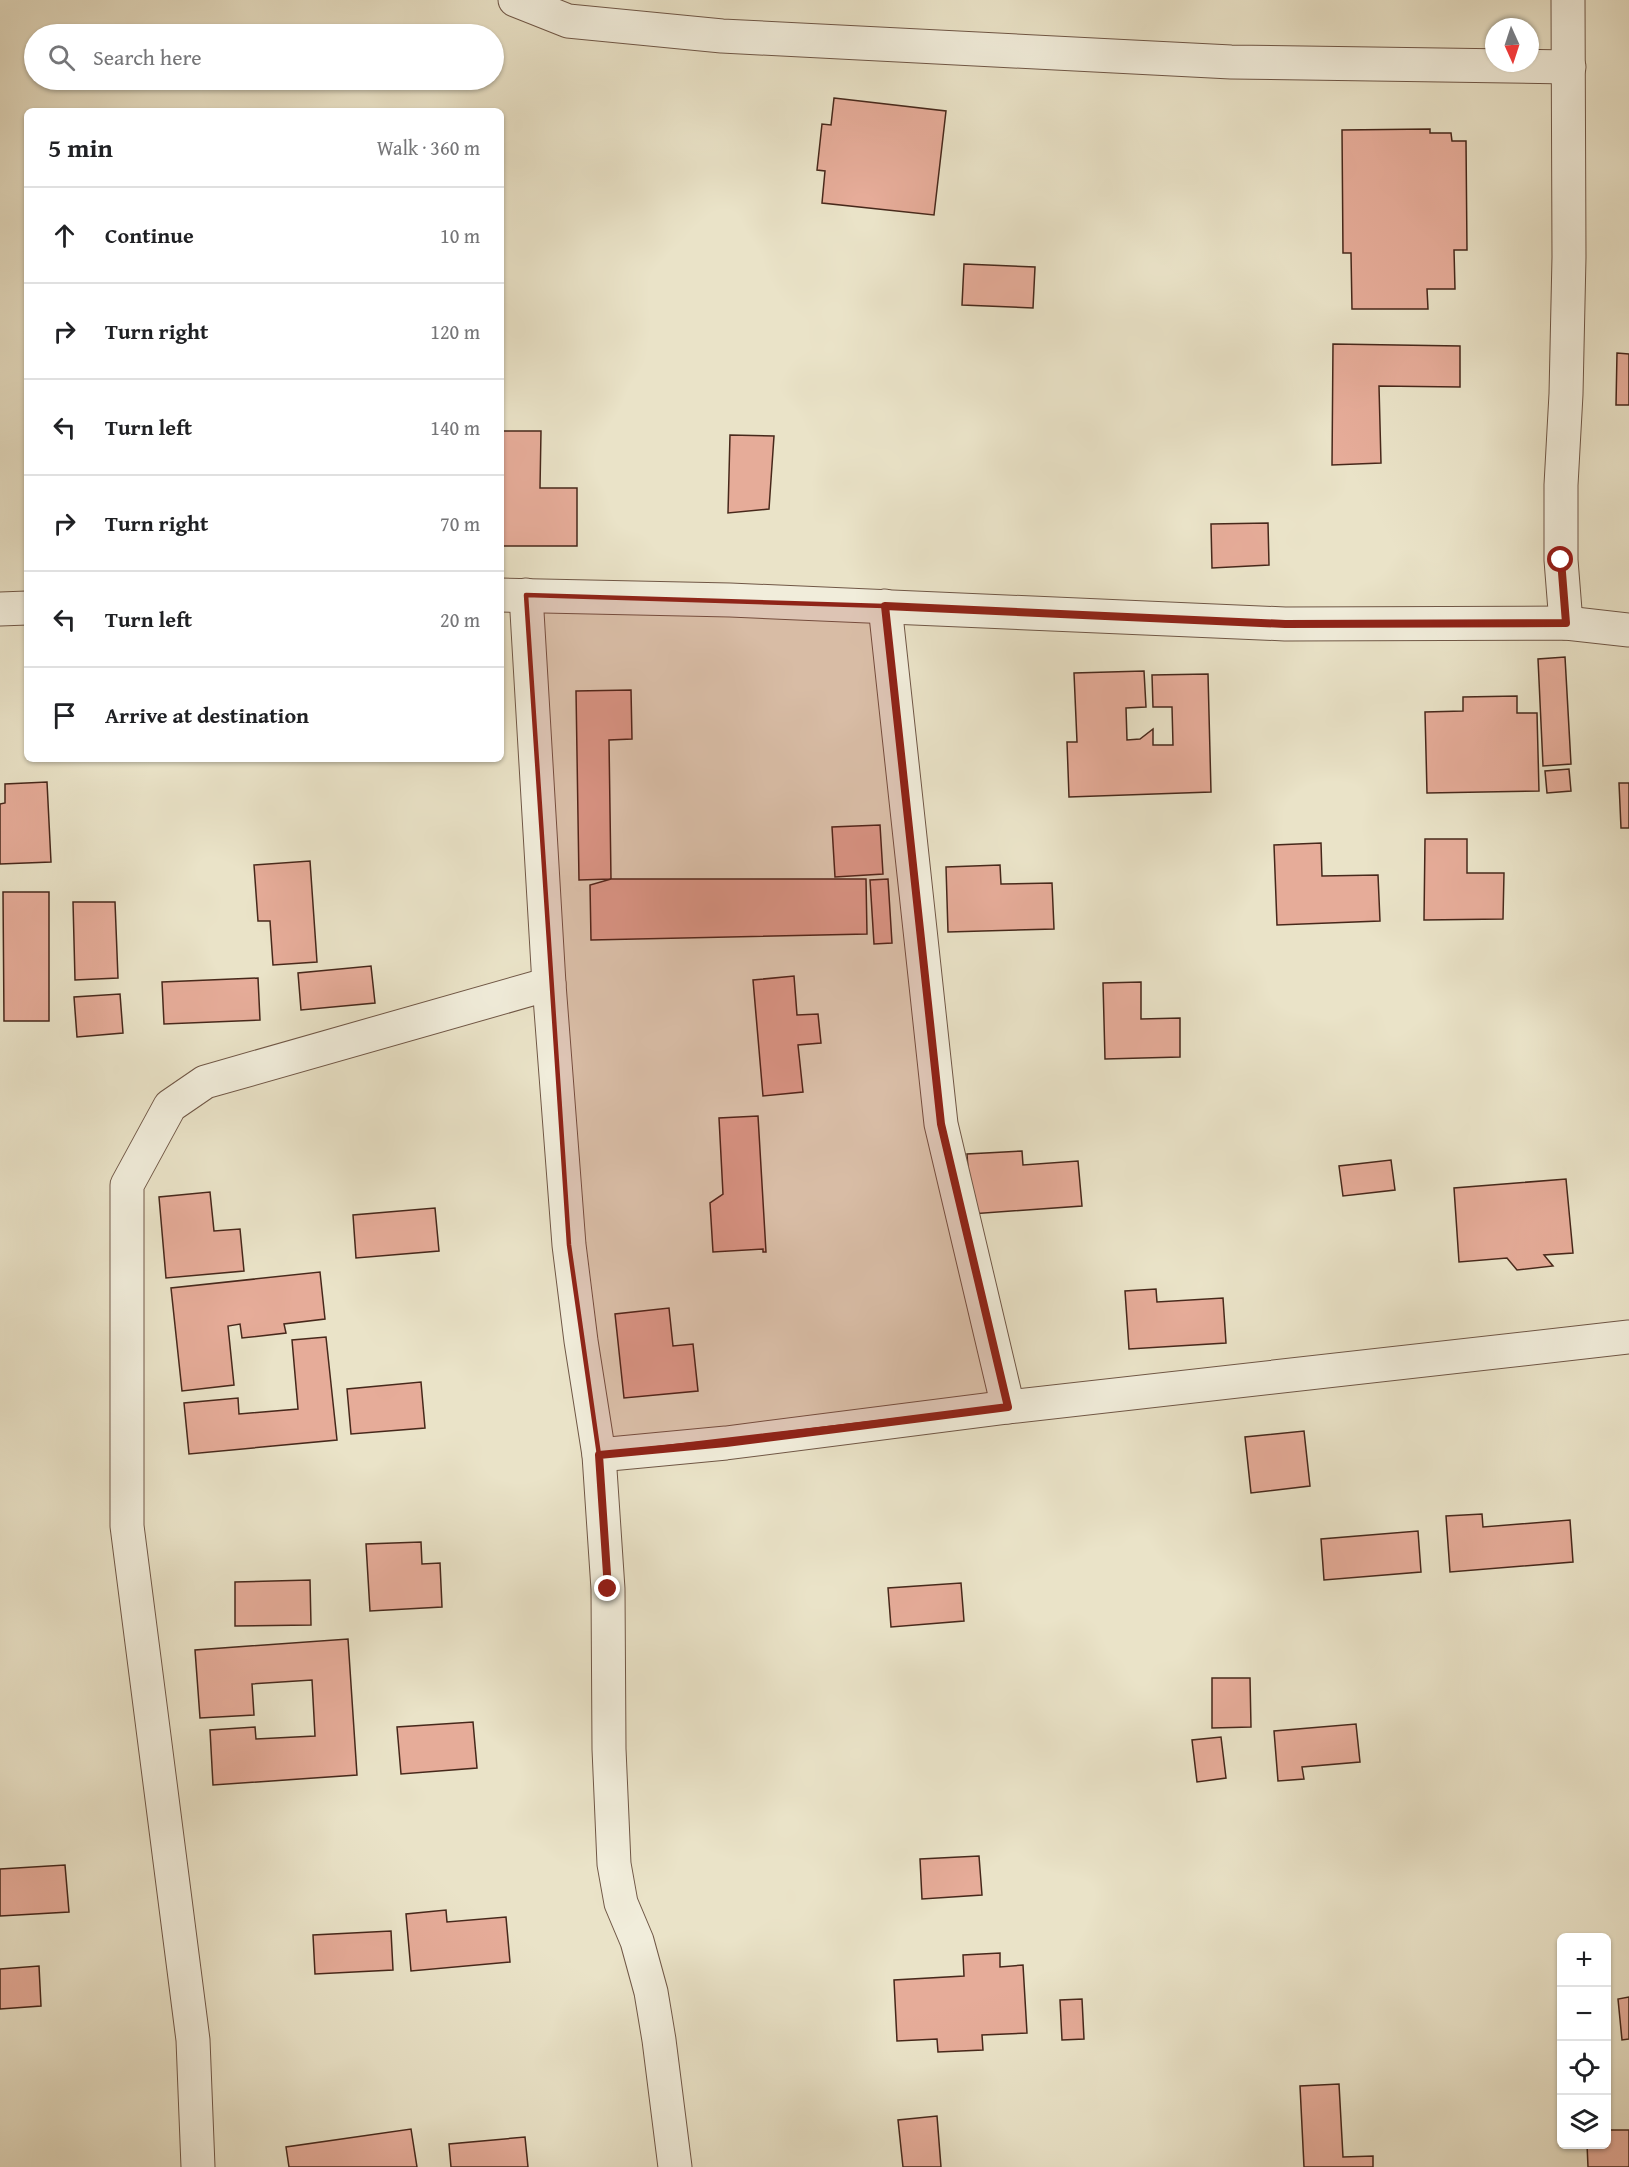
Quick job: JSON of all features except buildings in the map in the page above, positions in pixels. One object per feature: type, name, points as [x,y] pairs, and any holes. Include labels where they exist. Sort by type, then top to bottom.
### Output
[{"type":"street","points":[[515,0],[568,21],[722,36],[1231,62],[1569,67]]},
{"type":"street","points":[[1566,623],[1561,560],[1561,485],[1566,394],[1568,268],[1568,0]]},
{"type":"street","points":[[675,2167],[651,1992],[637,1941],[621,1903],[614,1864],[609,1749],[608,1589],[599,1455],[569,1245],[549,984],[513,595],[885,606],[1285,624],[1566,623],[1629,630]]},
{"type":"street","points":[[885,606],[941,1124],[1008,1407]]},
{"type":"street","points":[[0,609],[24,608]]},
{"type":"street","points":[[198,2167],[193,2040],[127,1526],[127,1185],[170,1106],[205,1082],[549,984]]},
{"type":"street","points":[[599,1455],[726,1443],[1008,1407],[1629,1338]]},
{"type":"highlighted area","points":[[526,595],[885,606],[941,1124],[1008,1407],[599,1455],[569,1245]]},
{"type":"route","points":[[608,1589],[599,1455],[726,1443],[1008,1407],[941,1124],[885,606],[1285,624],[1566,623],[1561,560]]}]
